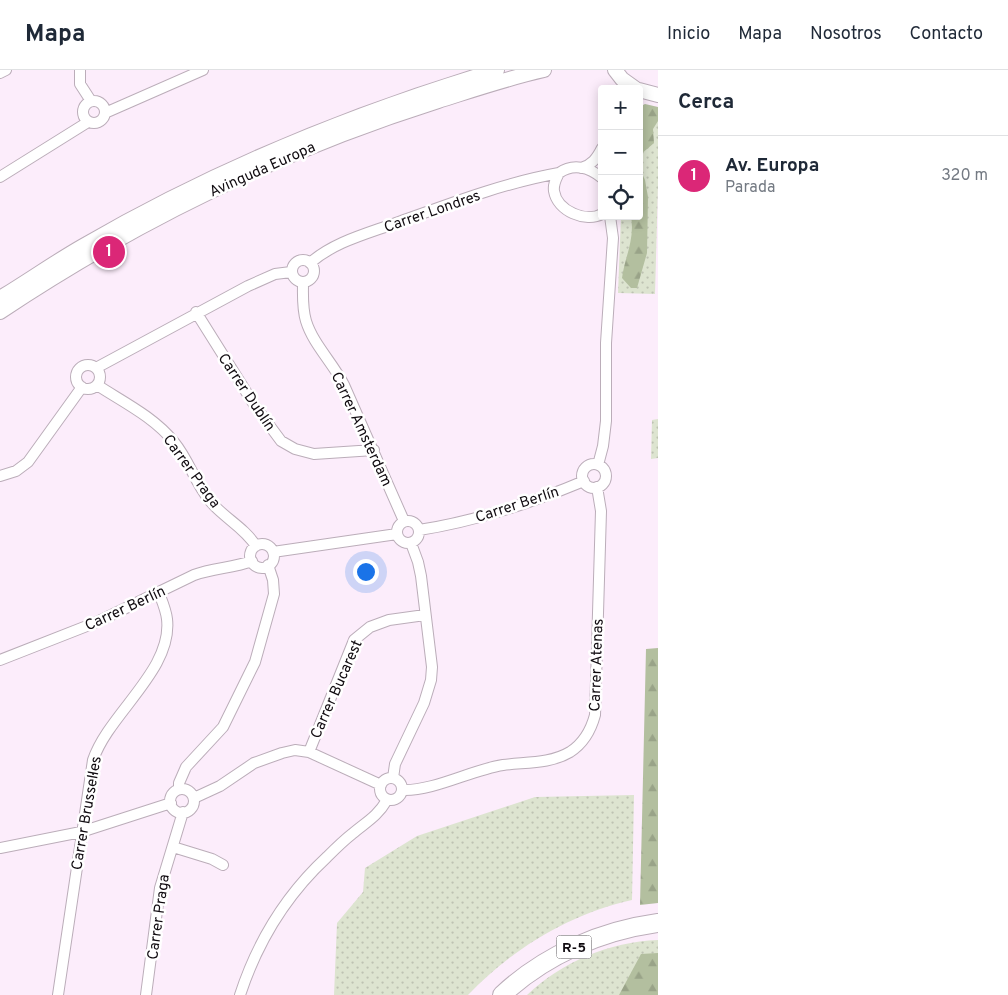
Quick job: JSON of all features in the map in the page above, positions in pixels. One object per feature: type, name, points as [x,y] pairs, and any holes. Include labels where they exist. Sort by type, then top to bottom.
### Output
[{"type":"highway","name":"R-5","points":[[502,995],[527,974],[572,948],[617,931],[658,924]]},
{"type":"highway","points":[[514,995],[540,975],[569,957],[619,937],[658,929]]},
{"type":"main road","name":"Avinguda Europa","points":[[0,298],[106,232],[170,198],[237,166],[337,123],[410,97],[497,70]]},
{"type":"main road","name":"Avinguda Europa","points":[[0,312],[39,286],[121,238],[248,174],[333,138],[396,115],[544,70]]},
{"type":"main road","points":[[643,91],[656,94]]},
{"type":"street","points":[[0,73],[6,70]]},
{"type":"street","points":[[80,70],[80,84],[91,101]]},
{"type":"street","points":[[0,177],[88,122],[99,122],[105,112],[203,70]]},
{"type":"street","points":[[643,98],[656,94]]},
{"type":"street","points":[[88,122],[83,116],[83,108],[87,102],[101,103],[105,112]]},
{"type":"street","points":[[581,168],[593,162],[598,154]]},
{"type":"street","name":"Carrer Londres","points":[[310,263],[322,253],[337,245],[414,216],[523,180],[559,172],[570,167],[581,168]]},
{"type":"street","points":[[581,168],[592,170],[600,175]]},
{"type":"street","points":[[559,172],[554,185],[555,196],[560,203],[570,211],[582,216],[598,216]]},
{"type":"street","points":[[598,465],[603,446],[606,421],[606,343],[613,238],[611,220]]},
{"type":"street","points":[[304,260],[313,266],[314,274],[310,280],[303,282],[297,281],[291,272],[296,262],[304,260]]},
{"type":"street","points":[[96,368],[196,312],[262,279],[275,274],[291,272]]},
{"type":"street","name":"Carrer Amsterdam","points":[[303,282],[302,300],[306,323],[337,371],[374,450],[385,480],[404,521]]},
{"type":"street","name":"Carrer Dublín","points":[[196,312],[254,406],[281,441],[295,449],[314,454],[374,450]]},
{"type":"street","points":[[85,366],[96,368],[100,375],[97,385],[90,389],[82,387],[77,378],[79,370],[85,366]]},
{"type":"street","name":"Carrer Praga","points":[[97,385],[150,419],[170,438],[179,449],[210,501],[245,532],[256,546]]},
{"type":"street","points":[[0,476],[16,471],[28,462],[82,387]]},
{"type":"street","points":[[592,464],[598,465],[606,474],[604,482],[597,487],[591,487],[584,481],[582,476],[585,468],[592,464]]},
{"type":"street","name":"Carrer Berlín","points":[[419,530],[457,523],[505,509],[584,481]]},
{"type":"street","name":"Carrer Atenas","points":[[403,790],[418,789],[502,765],[542,761],[560,757],[574,749],[585,738],[592,727],[594,715],[601,511],[597,487]]},
{"type":"street","points":[[404,521],[414,522],[419,530],[417,539],[411,543],[403,542],[397,534],[398,526],[404,521]]},
{"type":"street","points":[[273,552],[397,534]]},
{"type":"street","points":[[393,778],[395,764],[424,703],[431,680],[432,667],[421,576],[411,543]]},
{"type":"street","points":[[266,545],[273,552],[273,561],[268,565],[260,567],[252,561],[251,553],[256,546],[266,545]]},
{"type":"street","name":"Carrer Berlín","points":[[0,660],[56,639],[202,572],[252,561]]},
{"type":"street","points":[[179,789],[189,791],[194,798],[192,808],[183,812],[174,809],[170,803],[172,795],[179,789],[179,784],[186,767],[223,726],[255,662],[274,594],[273,580],[268,565]]},
{"type":"street","name":"Carrer Brussel·les","points":[[58,995],[90,772],[96,751],[111,725],[150,675],[165,640],[167,618],[159,593]]},
{"type":"street","name":"Carrer Bucarest","points":[[309,752],[354,640],[370,627],[389,620],[425,615]]},
{"type":"street","points":[[194,798],[220,786],[254,763],[267,757],[295,750],[309,752],[381,785]]},
{"type":"street","points":[[393,778],[400,782],[403,790],[398,798],[391,801],[387,800],[380,792],[381,785],[386,779],[393,778]]},
{"type":"street","points":[[240,995],[259,948],[286,903],[315,868],[353,833],[376,816],[387,800]]},
{"type":"street","points":[[0,848],[81,832],[170,803]]},
{"type":"street","name":"Carrer Praga","points":[[146,995],[160,888],[183,812]]},
{"type":"street","points":[[172,847],[212,859],[223,866]]},
{"type":"green space","points":[[643,105],[658,107],[658,121],[653,129],[654,143],[643,152],[643,130]]},
{"type":"green space","points":[[643,109],[658,112],[655,294],[618,293],[621,220],[643,220]]},
{"type":"green space","points":[[643,176],[648,197],[647,253],[637,288],[631,288],[622,278],[631,240],[631,220],[643,220]]},
{"type":"green space","points":[[658,419],[658,458],[651,459],[652,420]]},
{"type":"green space","points":[[658,648],[658,903],[640,905],[646,649]]},
{"type":"green space","points":[[634,795],[632,900],[586,914],[543,936],[503,963],[468,995],[334,995],[337,923],[363,892],[365,868],[417,836],[535,797]]},
{"type":"green space","points":[[658,940],[658,995],[527,995],[555,973],[587,956],[622,945]]},
{"type":"green space","points":[[658,953],[658,995],[619,995],[641,954]]},
{"type":"place","name":"Av. Europa","points":[[109,252]]}]
